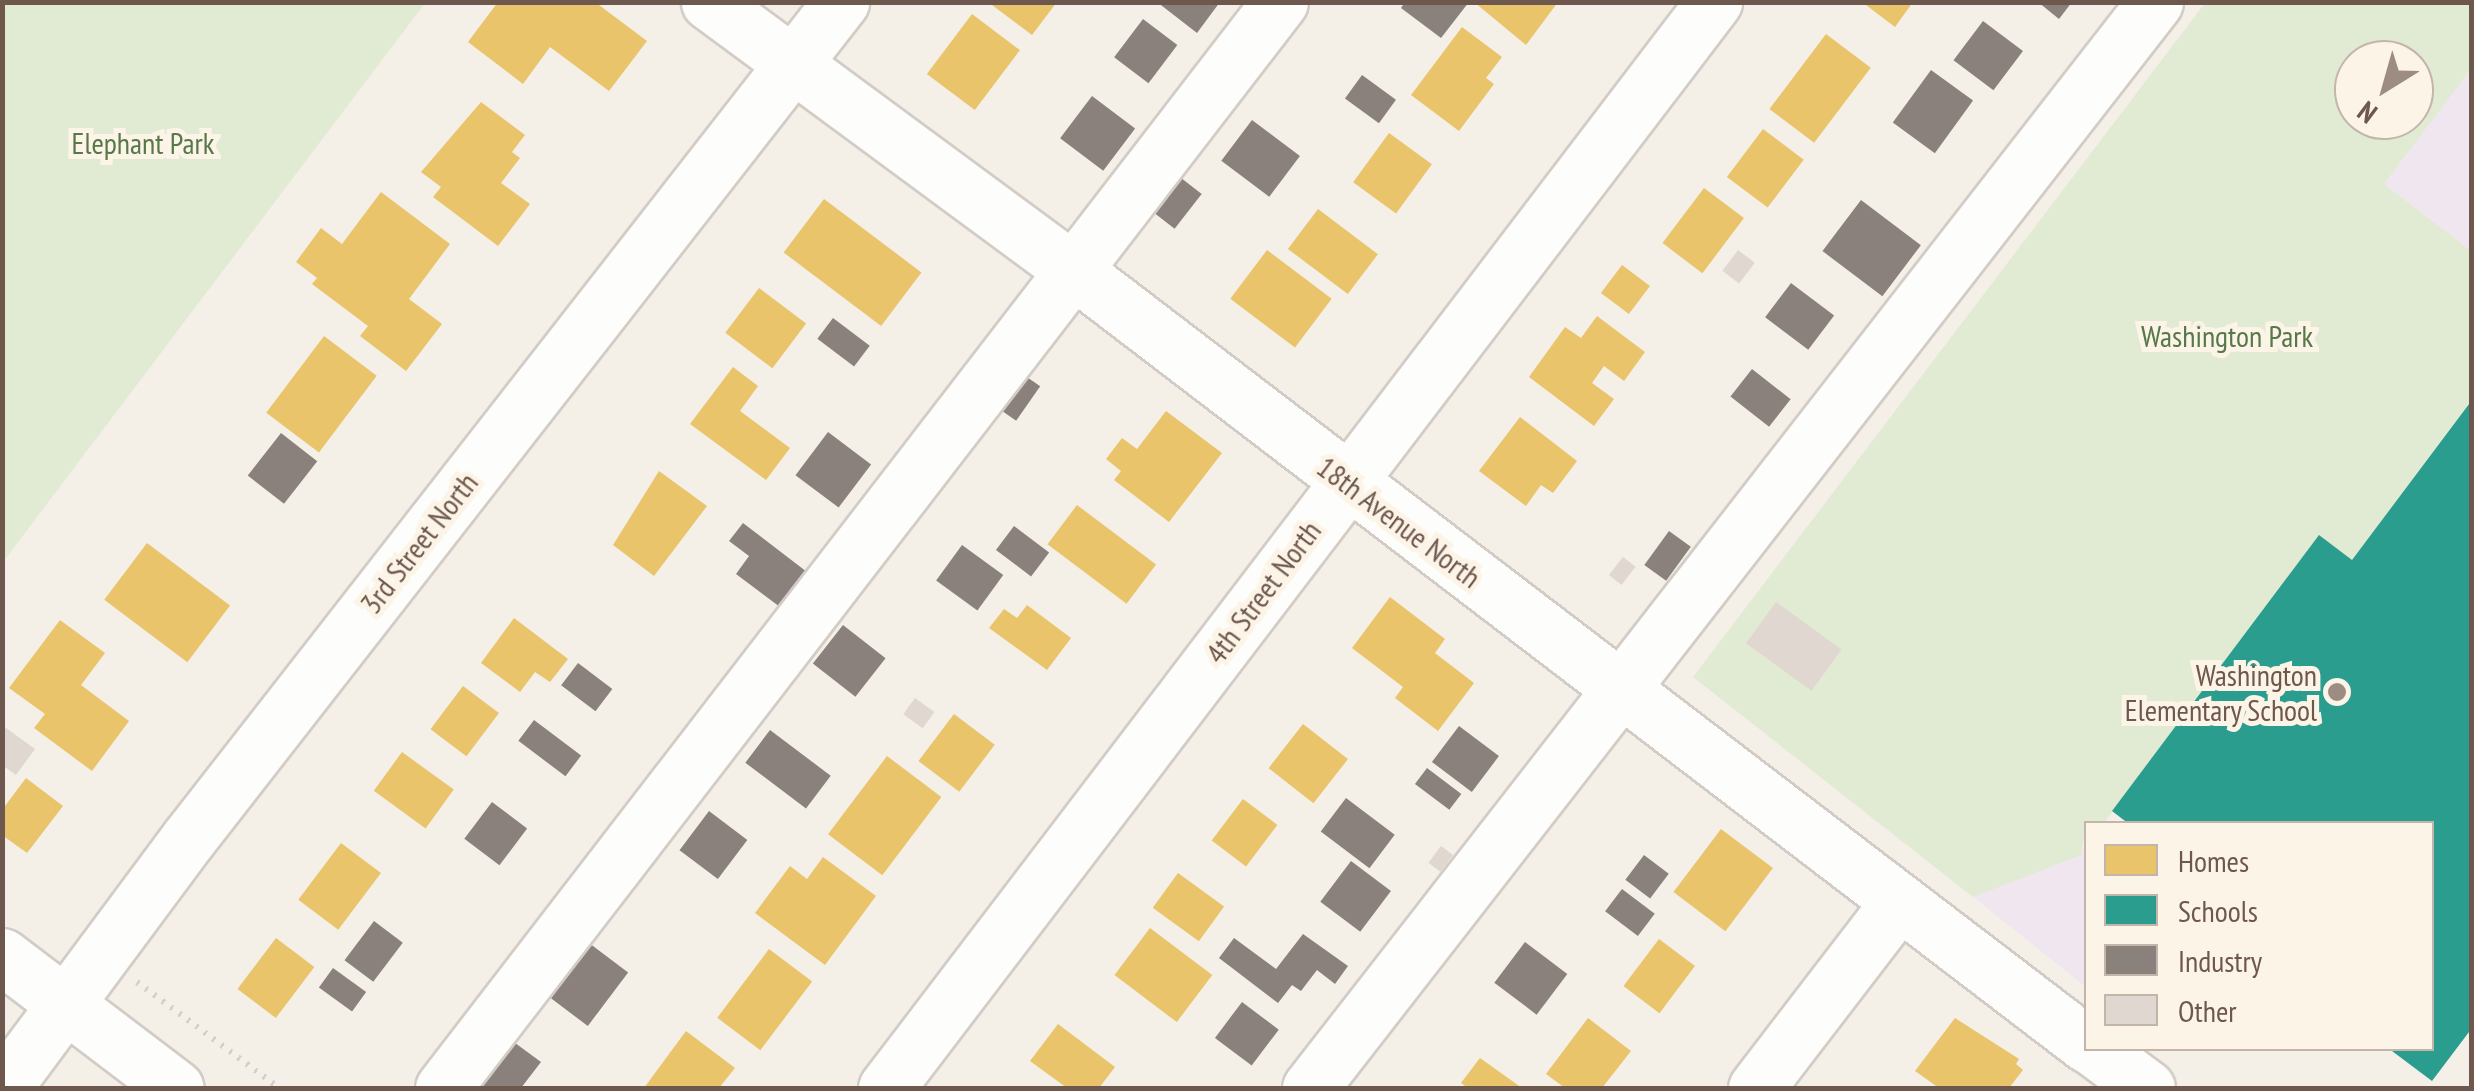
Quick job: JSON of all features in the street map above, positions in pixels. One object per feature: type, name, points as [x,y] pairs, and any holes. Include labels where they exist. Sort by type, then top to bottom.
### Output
[{"type":"street","name":"18th Avenue North","points":[[710,2],[1073,270],[1347,484],[2084,1042]]},
{"type":"street","name":"3rd Street North","points":[[2,1088],[841,2]]},
{"type":"street","points":[[443,1088],[1280,2]]},
{"type":"street","name":"4th Street North","points":[[886,1088],[1714,2]]},
{"type":"street","points":[[1310,1088],[2155,2]]},
{"type":"street","points":[[1756,1088],[1898,903]]},
{"type":"street","points":[[2,956],[176,1088]]},
{"type":"street","points":[[2097,1051],[2147,1088]]},
{"type":"path","points":[[128,975],[279,1088]]},
{"type":"shaded area","points":[[2471,69],[2471,251],[2384,184],[2417,140],[2434,140],[2434,118]]},
{"type":"shaded area","points":[[2084,848],[2084,985],[1973,897]]},
{"type":"green space","name":"Elephant Park","points":[[2,3],[425,3],[3,562]]},
{"type":"green space","name":"Washington Park","points":[[2205,3],[2471,3],[2471,69],[2434,118],[2434,40],[2334,40],[2334,140],[2417,140],[2384,184],[2471,251],[2471,400],[2352,560],[2319,536],[2105,821],[2084,821],[2081,855],[1973,897],[1693,677]]},
{"type":"building: Homes","points":[[498,2],[595,2],[647,41],[609,91],[550,47],[523,84],[468,42]]},
{"type":"building: Homes","points":[[988,2],[1057,2],[1032,35]]},
{"type":"building: Homes","points":[[1474,2],[1558,2],[1526,45]]},
{"type":"building: Homes","points":[[1862,2],[1913,2],[1895,27]]},
{"type":"building: Homes","points":[[972,14],[1020,50],[975,110],[927,74]]},
{"type":"building: Homes","points":[[1462,27],[1502,57],[1486,78],[1494,84],[1459,131],[1411,95]]},
{"type":"building: Homes","points":[[1826,34],[1871,68],[1814,143],[1769,109]]},
{"type":"building: Homes","points":[[481,102],[525,135],[512,152],[520,158],[501,183],[530,204],[498,246],[433,197],[441,187],[421,172]]},
{"type":"building: Homes","points":[[1763,129],[1804,160],[1768,208],[1727,177]]},
{"type":"building: Homes","points":[[1389,133],[1432,164],[1396,214],[1353,182]]},
{"type":"building: Homes","points":[[1704,188],[1744,218],[1702,273],[1662,243]]},
{"type":"building: Homes","points":[[381,192],[450,244],[409,299],[442,324],[406,371],[360,336],[368,326],[312,284],[317,278],[296,262],[321,228],[342,244]]},
{"type":"building: Homes","points":[[824,199],[921,272],[881,326],[784,253]]},
{"type":"building: Homes","points":[[1318,209],[1378,254],[1348,294],[1288,249]]},
{"type":"building: Homes","points":[[1267,250],[1332,299],[1295,347],[1230,299]]},
{"type":"building: Homes","points":[[1622,265],[1650,286],[1629,314],[1601,293]]},
{"type":"building: Homes","points":[[759,288],[806,324],[772,368],[725,333]]},
{"type":"building: Homes","points":[[1597,316],[1645,352],[1624,381],[1604,366],[1592,383],[1614,399],[1594,426],[1529,377],[1565,327],[1581,338]]},
{"type":"building: Homes","points":[[324,336],[377,376],[319,452],[266,413]]},
{"type":"building: Homes","points":[[733,367],[758,386],[740,411],[790,448],[766,480],[690,424]]},
{"type":"building: Homes","points":[[1166,411],[1222,453],[1169,522],[1114,480],[1121,471],[1106,459],[1122,438],[1137,449]]},
{"type":"building: Homes","points":[[1520,417],[1577,461],[1553,493],[1541,485],[1526,506],[1479,471]]},
{"type":"building: Homes","points":[[659,471],[707,506],[654,576],[613,545]]},
{"type":"building: Homes","points":[[1077,505],[1156,565],[1127,604],[1048,544]]},
{"type":"building: Homes","points":[[147,543],[230,606],[187,662],[104,600]]},
{"type":"building: Homes","points":[[1390,597],[1445,639],[1435,653],[1474,683],[1438,731],[1395,698],[1403,687],[1352,648]]},
{"type":"building: Homes","points":[[1027,605],[1071,638],[1047,670],[989,628],[1004,609],[1017,618]]},
{"type":"building: Homes","points":[[514,618],[568,659],[550,682],[535,672],[520,692],[481,663]]},
{"type":"building: Homes","points":[[60,620],[105,653],[81,685],[129,721],[92,771],[34,728],[45,714],[9,688]]},
{"type":"building: Homes","points":[[463,686],[499,713],[466,756],[431,729]]},
{"type":"building: Homes","points":[[954,714],[995,745],[959,792],[918,761]]},
{"type":"building: Homes","points":[[1303,724],[1348,759],[1313,803],[1269,768]]},
{"type":"building: Homes","points":[[402,752],[454,790],[426,828],[374,791]]},
{"type":"building: Homes","points":[[887,756],[941,797],[882,875],[828,834]]},
{"type":"building: Homes","points":[[26,778],[63,806],[27,853],[2,835],[2,810]]},
{"type":"building: Homes","points":[[1243,799],[1277,825],[1246,866],[1212,841]]},
{"type":"building: Homes","points":[[1721,829],[1773,868],[1725,931],[1673,892]]},
{"type":"building: Homes","points":[[341,843],[381,873],[338,930],[298,900]]},
{"type":"building: Homes","points":[[823,857],[876,896],[825,965],[755,913],[790,866],[807,879]]},
{"type":"building: Homes","points":[[1178,873],[1224,907],[1199,941],[1153,908]]},
{"type":"building: Homes","points":[[1150,928],[1212,975],[1177,1022],[1114,975]]},
{"type":"building: Homes","points":[[276,938],[314,967],[276,1018],[237,989]]},
{"type":"building: Homes","points":[[1659,939],[1695,966],[1659,1013],[1623,986]]},
{"type":"building: Homes","points":[[769,949],[812,981],[760,1050],[717,1018]]},
{"type":"building: Homes","points":[[1588,1018],[1631,1051],[1602,1088],[1565,1088],[1546,1074]]},
{"type":"building: Homes","points":[[1955,1018],[2019,1059],[2016,1064],[2023,1070],[2009,1088],[1939,1088],[1915,1071]]},
{"type":"building: Homes","points":[[1058,1024],[1115,1067],[1099,1088],[1067,1088],[1030,1061]]},
{"type":"building: Homes","points":[[686,1031],[735,1068],[719,1088],[644,1088]]},
{"type":"building: Homes","points":[[1480,1058],[1522,1088],[1468,1088],[1461,1083]]},
{"type":"building: Schools","name":"Washington Elementary School","points":[[2472,400],[2472,1028],[2432,1081],[2392,1051],[2434,1051],[2434,821],[2125,821],[2112,811],[2319,535],[2352,560]]},
{"type":"building: Industry","points":[[1157,2],[1220,2],[1197,33]]},
{"type":"building: Industry","points":[[1405,2],[1469,2],[1441,38],[1401,8]]},
{"type":"building: Industry","points":[[2038,2],[2072,2],[2059,19]]},
{"type":"building: Industry","points":[[1143,19],[1177,45],[1148,83],[1114,57]]},
{"type":"building: Industry","points":[[1983,21],[2023,51],[1993,90],[1954,60]]},
{"type":"building: Industry","points":[[1931,70],[1973,101],[1935,153],[1893,123]]},
{"type":"building: Industry","points":[[1362,75],[1396,100],[1379,123],[1345,98]]},
{"type":"building: Industry","points":[[1092,96],[1135,128],[1103,171],[1060,138]]},
{"type":"building: Industry","points":[[1252,120],[1300,156],[1269,197],[1221,161]]},
{"type":"building: Industry","points":[[1167,167],[1202,194],[1175,229],[1140,202]]},
{"type":"building: Industry","points":[[1861,200],[1921,245],[1882,296],[1822,251]]},
{"type":"building: Industry","points":[[1791,283],[1834,315],[1808,350],[1765,317]]},
{"type":"building: Industry","points":[[833,318],[870,346],[854,366],[817,339]]},
{"type":"building: Industry","points":[[1014,368],[1040,386],[1016,421],[990,402]]},
{"type":"building: Industry","points":[[1752,369],[1791,399],[1769,427],[1730,397]]},
{"type":"building: Industry","points":[[828,432],[871,464],[839,508],[796,475]]},
{"type":"building: Industry","points":[[281,433],[317,461],[284,504],[248,476]]},
{"type":"building: Industry","points":[[743,523],[807,572],[780,607],[736,574],[749,556],[729,541]]},
{"type":"building: Industry","points":[[1014,526],[1049,552],[1031,576],[996,550]]},
{"type":"building: Industry","points":[[1669,531],[1691,547],[1666,581],[1644,565]]},
{"type":"building: Industry","points":[[962,545],[1003,575],[977,611],[936,581]]},
{"type":"building: Industry","points":[[843,625],[886,658],[855,697],[813,664]]},
{"type":"building: Industry","points":[[578,663],[612,689],[595,711],[561,685]]},
{"type":"building: Industry","points":[[534,720],[581,756],[565,776],[518,741]]},
{"type":"building: Industry","points":[[1459,726],[1499,756],[1472,792],[1432,762]]},
{"type":"building: Industry","points":[[770,730],[831,776],[806,808],[745,763]]},
{"type":"building: Industry","points":[[1427,768],[1461,794],[1449,810],[1415,784]]},
{"type":"building: Industry","points":[[1346,798],[1395,835],[1369,868],[1321,832]]},
{"type":"building: Industry","points":[[492,802],[527,828],[499,865],[464,839]]},
{"type":"building: Industry","points":[[709,811],[747,840],[718,879],[680,850]]},
{"type":"building: Industry","points":[[1644,855],[1669,874],[1650,898],[1625,880]]},
{"type":"building: Industry","points":[[1351,861],[1391,891],[1360,932],[1320,902]]},
{"type":"building: Industry","points":[[1622,889],[1655,914],[1638,936],[1605,911]]},
{"type":"building: Industry","points":[[374,921],[403,943],[373,982],[345,960]]},
{"type":"building: Industry","points":[[1303,934],[1348,966],[1335,984],[1317,970],[1301,991],[1292,985],[1278,1003],[1219,958],[1234,938],[1276,969]]},
{"type":"building: Industry","points":[[585,940],[628,972],[588,1026],[545,994]]},
{"type":"building: Industry","points":[[1525,942],[1567,974],[1537,1015],[1494,983]]},
{"type":"building: Industry","points":[[333,968],[366,992],[352,1012],[319,987]]},
{"type":"building: Industry","points":[[1242,1002],[1279,1030],[1252,1066],[1215,1038]]},
{"type":"building: Industry","points":[[503,1034],[541,1062],[521,1088],[462,1088]]},
{"type":"building: Other","points":[[1738,250],[1755,263],[1739,283],[1722,271]]},
{"type":"building: Other","points":[[1623,557],[1636,567],[1621,585],[1609,575]]},
{"type":"building: Other","points":[[1776,602],[1842,650],[1812,691],[1746,643]]},
{"type":"building: Other","points":[[915,698],[934,712],[923,728],[903,714]]},
{"type":"building: Other","points":[[2,725],[35,749],[16,775],[2,765]]},
{"type":"building: Other","points":[[1441,846],[1453,855],[1440,872],[1428,863]]},
{"type":"place","name":"Washington Elementary School","points":[[2337,692]]}]
